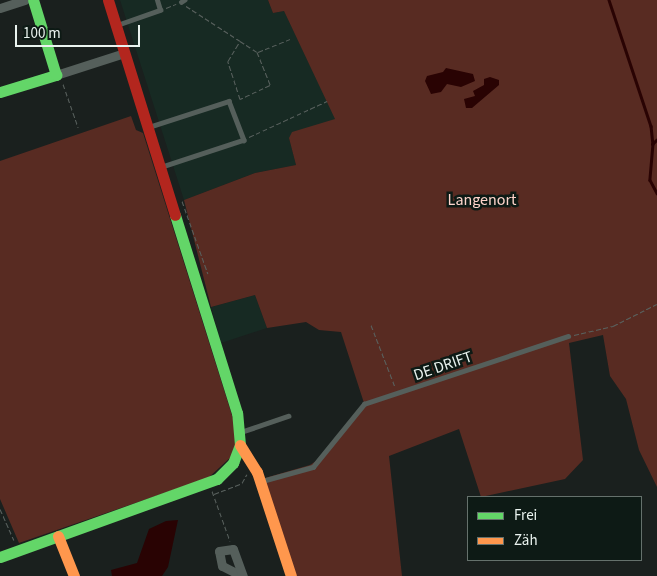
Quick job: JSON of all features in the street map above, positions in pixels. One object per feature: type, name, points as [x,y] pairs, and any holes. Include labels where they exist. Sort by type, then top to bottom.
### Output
[{"type":"street","points":[[0,8],[25,0]]},
{"type":"street","points":[[33,0],[58,74]]},
{"type":"street","points":[[0,556],[216,479],[233,463],[239,449],[241,432],[108,0]]},
{"type":"street","points":[[0,92],[124,52]]},
{"type":"street","points":[[239,449],[252,462],[261,482],[291,576]]},
{"type":"street","points":[[58,536],[74,576]]},
{"type":"street","points":[[229,547],[233,549],[242,576],[222,566],[217,554],[229,547]]},
{"type":"lane","points":[[116,25],[160,10],[157,0]]},
{"type":"lane","points":[[148,128],[229,101],[244,140],[161,168]]},
{"type":"lane","name":"DE DRIFT","points":[[261,482],[313,467],[364,404],[398,395],[568,336]]},
{"type":"lane","points":[[241,432],[288,416]]},
{"type":"path","points":[[160,10],[182,1],[257,52],[270,85],[240,99],[228,61],[240,41]]},
{"type":"path","points":[[257,52],[291,39]]},
{"type":"path","points":[[58,74],[78,127]]},
{"type":"path","points":[[244,140],[327,101]]},
{"type":"path","points":[[172,204],[184,200],[208,274]]},
{"type":"path","points":[[568,336],[613,326],[657,304]]},
{"type":"path","points":[[372,325],[398,395]]},
{"type":"path","points":[[233,549],[213,494],[242,483],[252,462]]},
{"type":"path","points":[[0,509],[14,537],[11,547]]},
{"type":"shaded area","points":[[120,0],[268,0],[273,13],[284,11],[336,119],[289,138],[296,165],[255,173],[184,200]]},
{"type":"shaded area","points":[[446,68],[473,74],[475,81],[461,87],[447,84],[441,92],[431,94],[425,81],[427,76],[443,72]]},
{"type":"shaded area","points":[[490,77],[499,80],[499,85],[472,108],[466,108],[464,99],[475,96],[473,91],[484,85],[484,79]]},
{"type":"shaded area","points":[[255,295],[267,328],[221,343],[211,307]]},
{"type":"shaded area","points":[[178,520],[168,567],[162,576],[112,576],[111,570],[137,563],[149,529],[166,521]]},
{"type":"green space","name":"Langenort","points":[[268,0],[657,0],[657,487],[639,450],[626,399],[610,376],[603,335],[569,343],[583,460],[565,479],[481,496],[459,429],[389,456],[402,576],[289,576],[258,480],[310,465],[322,457],[364,403],[341,332],[319,330],[306,322],[267,328],[255,295],[211,307],[184,200],[255,173],[296,165],[289,138],[292,132],[335,119],[284,11],[273,13]]},
{"type":"green space","points":[[131,116],[136,130],[143,133],[236,428],[235,446],[231,457],[208,478],[19,543],[0,499],[0,161]]},
{"type":"waterway","points":[[609,0],[651,126],[653,144]]},
{"type":"waterway","points":[[657,140],[653,144],[650,180],[657,193]]},
{"type":"traffic: fast","points":[[0,92],[56,75],[33,0]]},
{"type":"traffic: fast","points":[[0,557],[217,479],[233,463],[240,445],[237,413],[175,215]]},
{"type":"traffic: slow","points":[[240,445],[257,472],[291,576]]},
{"type":"traffic: slow","points":[[58,536],[74,576]]},
{"type":"traffic: jam","points":[[108,0],[175,215]]}]
